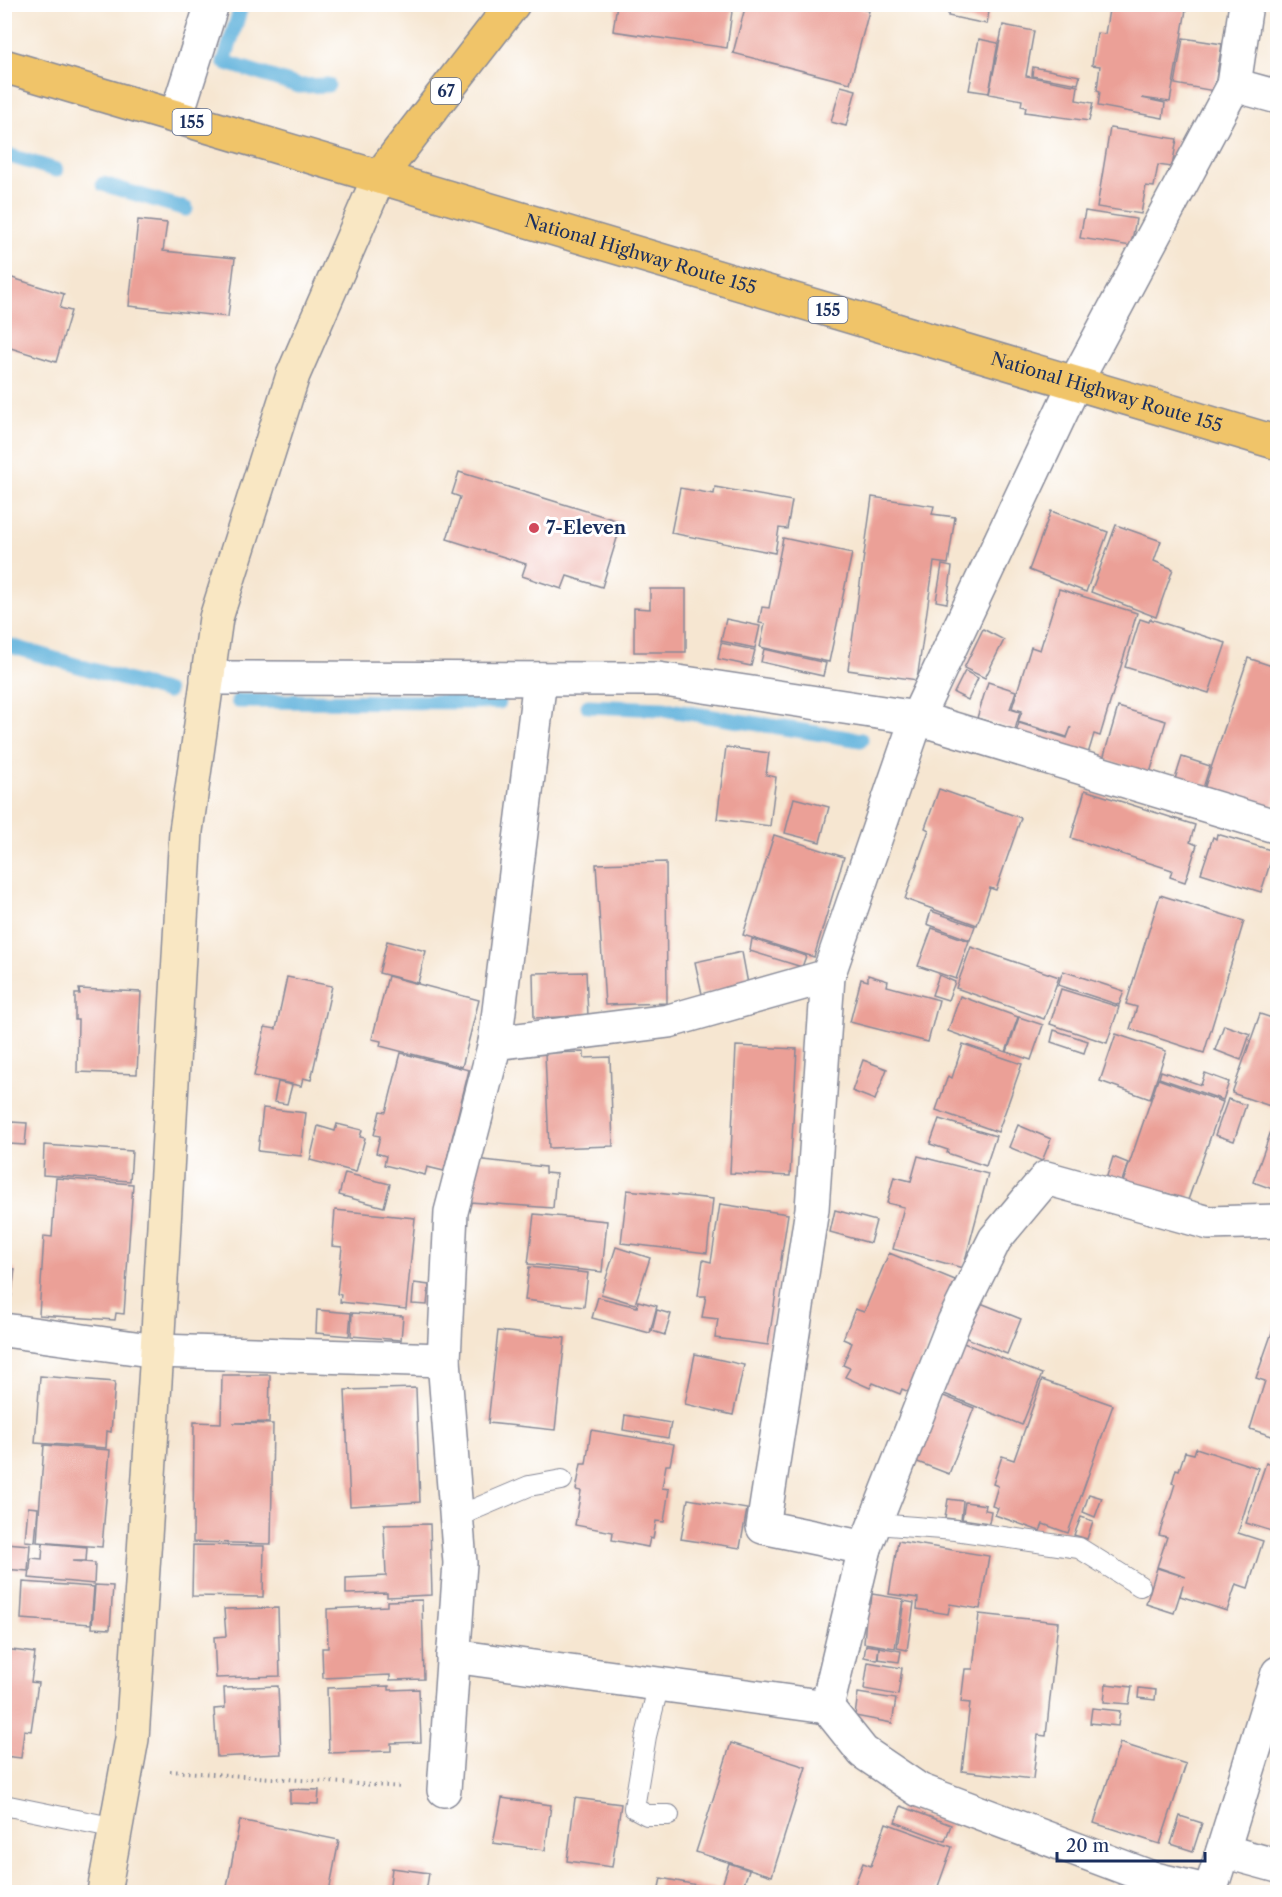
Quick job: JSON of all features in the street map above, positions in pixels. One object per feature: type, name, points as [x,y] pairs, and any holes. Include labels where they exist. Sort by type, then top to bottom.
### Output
[{"type":"main road","name":"67","points":[[379,177],[513,4]]},
{"type":"main road","name":"National Highway Route 155","points":[[4,66],[1278,443]]},
{"type":"street","points":[[176,117],[212,4]]},
{"type":"street","points":[[870,1536],[763,1527],[812,1209],[828,976],[917,718],[1075,383],[1234,85],[1246,4]]},
{"type":"street","points":[[1234,85],[1278,97]]},
{"type":"street","points":[[104,1893],[132,1739],[157,1351],[186,831],[216,618],[293,375],[379,177]]},
{"type":"street","points":[[207,678],[658,679],[917,718],[1278,826]]},
{"type":"street","points":[[444,1790],[460,1563],[444,1359],[451,1212],[495,1043],[540,679]]},
{"type":"street","points":[[495,1043],[669,1021],[828,976]]},
{"type":"street","points":[[827,1707],[870,1536],[954,1322],[995,1239],[1046,1178],[1209,1223],[1278,1221]]},
{"type":"street","points":[[4,1330],[157,1351],[444,1359]]},
{"type":"street","points":[[453,1656],[827,1707],[863,1752],[919,1790],[1155,1880],[1210,1892],[1278,1673]]},
{"type":"street","points":[[1223,1851],[1278,1866]]},
{"type":"lane","points":[[456,1517],[529,1486],[562,1480]]},
{"type":"lane","points":[[870,1536],[955,1530],[1079,1548],[1140,1586]]},
{"type":"lane","points":[[659,1684],[646,1736],[634,1808],[647,1815],[669,1815]]},
{"type":"lane","points":[[4,1805],[116,1828]]},
{"type":"path","points":[[127,1768],[444,1790]]},
{"type":"building","points":[[617,4],[733,4],[727,48],[613,31]]},
{"type":"building","points":[[746,4],[844,4],[869,11],[850,83],[733,53]]},
{"type":"building","points":[[950,4],[990,4],[987,24],[948,16]]},
{"type":"building","points":[[1110,4],[1187,4],[1170,102],[1142,98],[1165,103],[1163,118],[1098,106],[1100,66],[1092,65],[1097,33],[1105,34]]},
{"type":"building","points":[[1003,25],[1034,31],[1026,76],[1078,86],[1076,100],[1093,103],[1089,121],[1025,112],[1026,107],[1021,106],[1022,100],[989,94]]},
{"type":"building","points":[[1183,38],[1222,44],[1214,91],[1175,84]]},
{"type":"building","points":[[979,39],[998,43],[989,93],[969,90]]},
{"type":"building","points":[[1033,67],[1080,76],[1078,84],[1032,76]]},
{"type":"building","points":[[841,86],[856,90],[846,126],[831,122]]},
{"type":"building","points":[[1110,128],[1177,139],[1172,167],[1158,165],[1154,187],[1146,186],[1141,214],[1097,207]]},
{"type":"building","points":[[1085,211],[1136,219],[1131,246],[1080,238]]},
{"type":"building","points":[[138,220],[167,223],[163,251],[235,258],[228,317],[129,306]]},
{"type":"building","points":[[9,277],[64,294],[60,308],[71,311],[56,362],[4,346],[4,291]]},
{"type":"building","points":[[459,472],[622,522],[602,587],[567,576],[562,589],[522,576],[526,564],[447,539],[460,497],[452,494]]},
{"type":"building","points":[[715,487],[792,501],[787,529],[779,528],[775,553],[671,533],[680,488],[714,494]]},
{"type":"building","points":[[872,497],[934,506],[932,514],[955,517],[948,564],[934,562],[917,680],[848,670]]},
{"type":"building","points":[[1051,511],[1108,532],[1086,592],[1029,570]]},
{"type":"building","points":[[1116,525],[1161,541],[1154,561],[1173,569],[1156,617],[1091,592]]},
{"type":"building","points":[[783,538],[852,553],[829,662],[760,647],[765,624],[759,623],[762,607],[769,608]]},
{"type":"building","points":[[942,565],[952,567],[947,603],[936,601]]},
{"type":"building","points":[[650,589],[686,589],[686,652],[634,652],[634,608],[650,609]]},
{"type":"building","points":[[1059,589],[1137,613],[1100,736],[1094,734],[1088,754],[1016,732],[1019,723],[1067,738],[1071,727],[1067,737],[1018,722],[1022,711],[1012,708],[1031,647],[1040,650]]},
{"type":"building","points":[[726,619],[760,626],[755,648],[721,641]]},
{"type":"building","points":[[1140,619],[1149,622],[1150,619],[1226,643],[1209,693],[1125,667]]},
{"type":"building","points":[[983,629],[1004,640],[985,678],[964,668]]},
{"type":"building","points":[[721,643],[755,650],[751,666],[718,659]]},
{"type":"building","points":[[764,649],[826,663],[823,676],[761,662]]},
{"type":"building","points":[[1248,658],[1278,668],[1278,790],[1270,811],[1204,789]]},
{"type":"building","points":[[965,671],[978,678],[968,700],[954,693]]},
{"type":"building","points":[[988,682],[1016,691],[1010,709],[1020,712],[1015,730],[977,718]]},
{"type":"building","points":[[1118,707],[1166,721],[1150,773],[1103,759]]},
{"type":"building","points":[[726,747],[769,753],[766,775],[776,777],[770,826],[717,819]]},
{"type":"building","points":[[1182,757],[1210,766],[1203,788],[1175,779]]},
{"type":"building","points":[[939,789],[1021,818],[996,890],[990,888],[977,925],[905,899],[929,830],[925,828]]},
{"type":"building","points":[[1085,790],[1195,825],[1190,842],[1197,845],[1185,882],[1170,877],[1172,870],[1071,838]]},
{"type":"building","points":[[794,798],[829,807],[820,842],[785,833]]},
{"type":"building","points":[[1217,834],[1274,851],[1261,892],[1201,873],[1213,837],[1216,839]]},
{"type":"building","points":[[774,835],[844,857],[814,957],[743,935]]},
{"type":"building","points":[[666,862],[667,1003],[605,1005],[596,864]]},
{"type":"building","points":[[1160,895],[1244,921],[1204,1053],[1130,1029],[1137,1007],[1126,1004]]},
{"type":"building","points":[[931,911],[975,926],[970,940],[927,924]]},
{"type":"building","points":[[932,928],[969,941],[956,979],[918,966]]},
{"type":"building","points":[[752,939],[806,956],[802,967],[750,951]]},
{"type":"building","points":[[387,941],[426,951],[418,983],[379,973]]},
{"type":"building","points":[[971,947],[1059,977],[1044,1019],[956,988]]},
{"type":"building","points":[[742,952],[748,984],[702,994],[695,962]]},
{"type":"building","points":[[1063,971],[1124,991],[1119,1005],[1058,985]]},
{"type":"building","points":[[586,972],[588,1016],[534,1018],[533,973]]},
{"type":"building","points":[[868,975],[888,981],[887,986],[939,1000],[928,1042],[850,1022],[861,979],[868,981]]},
{"type":"building","points":[[939,975],[955,982],[948,1000],[932,995]]},
{"type":"building","points":[[388,976],[479,1000],[462,1067],[380,1046],[381,1041],[372,1039]]},
{"type":"building","points":[[287,977],[332,986],[311,1080],[303,1078],[301,1086],[254,1076],[265,1027],[276,1029]]},
{"type":"building","points":[[79,989],[141,992],[137,1074],[77,1072],[78,1020],[75,1020],[75,994],[80,994]]},
{"type":"building","points":[[1061,989],[1119,1007],[1107,1043],[1050,1024]]},
{"type":"building","points":[[960,996],[1018,1017],[1006,1052],[948,1031]]},
{"type":"building","points":[[1260,1014],[1278,1020],[1278,1095],[1273,1107],[1232,1093]]},
{"type":"building","points":[[1019,1017],[1043,1025],[1031,1060],[1007,1052]]},
{"type":"building","points":[[1224,1025],[1250,1034],[1241,1060],[1215,1050]]},
{"type":"building","points":[[1054,1030],[1088,1041],[1084,1053],[1051,1042]]},
{"type":"building","points":[[1116,1034],[1166,1051],[1150,1099],[1100,1081]]},
{"type":"building","points":[[963,1044],[1022,1064],[998,1132],[936,1110],[948,1076],[952,1078]]},
{"type":"building","points":[[736,1046],[797,1049],[790,1176],[730,1173]]},
{"type":"building","points":[[584,1052],[584,1058],[610,1057],[613,1146],[549,1148],[545,1053]]},
{"type":"building","points":[[401,1053],[469,1070],[444,1171],[427,1167],[425,1175],[384,1165],[386,1156],[376,1153],[380,1136],[374,1135],[380,1111],[386,1112]]},
{"type":"building","points":[[863,1060],[887,1069],[875,1100],[852,1091]]},
{"type":"building","points":[[1161,1071],[1201,1085],[1205,1073],[1229,1082],[1223,1100],[1159,1078]]},
{"type":"building","points":[[1158,1079],[1223,1102],[1188,1200],[1166,1193],[1165,1197],[1123,1182]]},
{"type":"building","points":[[278,1082],[292,1085],[287,1104],[274,1102]]},
{"type":"building","points":[[1228,1099],[1246,1105],[1234,1141],[1215,1135]]},
{"type":"building","points":[[263,1108],[306,1113],[301,1156],[258,1151]]},
{"type":"building","points":[[1278,1114],[1278,1191],[1253,1182]]},
{"type":"building","points":[[939,1119],[996,1136],[986,1166],[947,1153],[948,1150],[930,1144]]},
{"type":"building","points":[[11,1122],[27,1123],[25,1145],[9,1144]]},
{"type":"building","points":[[337,1124],[362,1130],[360,1137],[365,1138],[356,1172],[310,1160],[318,1126],[335,1131]]},
{"type":"building","points":[[1018,1125],[1051,1139],[1042,1161],[1009,1147]]},
{"type":"building","points":[[44,1145],[132,1151],[130,1181],[43,1175]]},
{"type":"building","points":[[918,1156],[988,1174],[963,1268],[893,1249],[904,1207],[887,1203],[894,1177],[911,1181]]},
{"type":"building","points":[[1113,1157],[1128,1163],[1121,1184],[1106,1179]]},
{"type":"building","points":[[475,1159],[545,1167],[545,1173],[556,1174],[553,1208],[470,1202]]},
{"type":"building","points":[[345,1173],[390,1184],[384,1207],[339,1195]]},
{"type":"building","points":[[56,1178],[133,1184],[124,1314],[116,1313],[115,1320],[39,1315],[44,1236],[52,1237]]},
{"type":"building","points":[[627,1190],[713,1199],[707,1253],[621,1243]]},
{"type":"building","points":[[720,1204],[788,1214],[768,1345],[715,1338],[718,1319],[702,1317],[706,1296],[698,1296],[703,1260],[711,1262]]},
{"type":"building","points":[[335,1210],[415,1218],[406,1309],[340,1302],[341,1295],[337,1294],[342,1247],[332,1246]]},
{"type":"building","points":[[835,1210],[876,1221],[870,1243],[830,1232]]},
{"type":"building","points":[[534,1214],[607,1221],[602,1272],[528,1264]]},
{"type":"building","points":[[616,1247],[650,1258],[635,1304],[601,1294]]},
{"type":"building","points":[[889,1253],[955,1280],[909,1392],[902,1389],[900,1394],[873,1383],[870,1388],[845,1377],[850,1368],[843,1365],[852,1343],[843,1339],[855,1309],[864,1312]]},
{"type":"building","points":[[529,1267],[588,1273],[584,1307],[525,1300]]},
{"type":"building","points":[[4,1268],[15,1269],[10,1308],[4,1308]]},
{"type":"building","points":[[414,1283],[429,1285],[427,1305],[412,1304]]},
{"type":"building","points":[[598,1297],[637,1307],[638,1301],[657,1306],[650,1333],[592,1318]]},
{"type":"building","points":[[978,1302],[1021,1319],[1007,1354],[964,1337]]},
{"type":"building","points":[[317,1310],[351,1313],[349,1336],[316,1333]]},
{"type":"building","points":[[657,1310],[671,1314],[665,1335],[652,1331]]},
{"type":"building","points":[[352,1313],[403,1316],[401,1340],[351,1336]]},
{"type":"building","points":[[1278,1315],[1278,1438],[1250,1429],[1265,1381],[1256,1378]]},
{"type":"building","points":[[498,1331],[565,1338],[555,1430],[488,1423]]},
{"type":"building","points":[[961,1342],[1042,1374],[1022,1425],[942,1393]]},
{"type":"building","points":[[695,1354],[744,1365],[733,1415],[685,1404]]},
{"type":"building","points":[[222,1375],[270,1375],[269,1422],[233,1423],[273,1424],[271,1544],[193,1542],[194,1422],[221,1423]]},
{"type":"building","points":[[40,1376],[115,1382],[111,1432],[107,1431],[106,1448],[35,1443]]},
{"type":"building","points":[[1042,1380],[1113,1405],[1068,1533],[1043,1524],[1040,1531],[995,1515],[998,1508],[992,1506],[998,1486],[993,1484],[1002,1456],[1014,1460]]},
{"type":"building","points":[[416,1388],[420,1502],[350,1506],[345,1390]]},
{"type":"building","points":[[941,1395],[974,1408],[949,1474],[915,1461]]},
{"type":"building","points":[[625,1415],[671,1423],[668,1438],[623,1430]]},
{"type":"building","points":[[591,1430],[674,1444],[670,1465],[666,1465],[662,1488],[669,1489],[664,1522],[656,1521],[653,1539],[650,1538],[648,1547],[612,1540],[613,1532],[575,1525],[581,1491],[576,1490],[581,1464],[586,1464]]},
{"type":"building","points":[[44,1445],[110,1450],[102,1547],[37,1542]]},
{"type":"building","points":[[1196,1448],[1258,1468],[1238,1533],[1263,1541],[1248,1588],[1236,1584],[1227,1611],[1180,1596],[1183,1585],[1174,1613],[1146,1604],[1157,1568],[1186,1577],[1157,1567],[1167,1537],[1159,1535],[1175,1484],[1172,1483],[1176,1469],[1179,1470],[1185,1452],[1194,1454]]},
{"type":"building","points":[[1266,1463],[1278,1467],[1278,1533],[1246,1523]]},
{"type":"building","points":[[1089,1494],[1102,1498],[1095,1517],[1083,1512]]},
{"type":"building","points":[[688,1499],[747,1509],[740,1548],[681,1539]]},
{"type":"building","points":[[948,1499],[963,1501],[961,1520],[945,1518]]},
{"type":"building","points":[[965,1502],[986,1505],[985,1510],[991,1511],[989,1523],[962,1519]]},
{"type":"building","points":[[28,1507],[38,1508],[35,1542],[25,1541]]},
{"type":"building","points":[[1081,1517],[1093,1521],[1087,1539],[1074,1535]]},
{"type":"building","points":[[430,1524],[432,1595],[387,1597],[387,1593],[346,1594],[346,1578],[386,1576],[384,1525]]},
{"type":"building","points":[[898,1541],[989,1556],[980,1609],[950,1604],[948,1614],[917,1609],[918,1598],[889,1594]]},
{"type":"building","points":[[5,1543],[30,1545],[28,1571],[4,1569]]},
{"type":"building","points":[[43,1543],[87,1547],[86,1561],[72,1561],[95,1563],[94,1584],[29,1578],[31,1558],[42,1559]]},
{"type":"building","points":[[193,1545],[264,1546],[263,1597],[192,1596]]},
{"type":"building","points":[[23,1582],[94,1587],[91,1624],[21,1619]]},
{"type":"building","points":[[95,1585],[113,1586],[110,1629],[92,1628]]},
{"type":"building","points":[[872,1594],[903,1599],[895,1648],[864,1643],[867,1605],[871,1604]]},
{"type":"building","points":[[422,1600],[424,1679],[390,1680],[390,1675],[323,1678],[322,1648],[328,1648],[327,1609],[387,1606],[387,1601]]},
{"type":"building","points":[[904,1601],[914,1603],[907,1650],[897,1648]]},
{"type":"building","points":[[278,1608],[280,1676],[216,1678],[214,1637],[226,1636],[224,1609]]},
{"type":"building","points":[[979,1614],[1058,1622],[1046,1736],[1038,1735],[1033,1779],[962,1771],[970,1703],[961,1702],[965,1669],[973,1669]]},
{"type":"building","points":[[866,1645],[879,1647],[877,1660],[864,1657]]},
{"type":"building","points":[[879,1647],[901,1651],[899,1662],[878,1659]]},
{"type":"building","points":[[4,1649],[35,1653],[31,1682],[38,1683],[31,1731],[24,1730],[21,1758],[4,1756]]},
{"type":"building","points":[[868,1662],[902,1668],[898,1695],[864,1689]]},
{"type":"building","points":[[1106,1684],[1132,1687],[1129,1704],[1104,1702]]},
{"type":"building","points":[[278,1686],[281,1754],[217,1757],[214,1709],[225,1708],[224,1688]]},
{"type":"building","points":[[389,1686],[389,1690],[419,1689],[421,1742],[391,1743],[391,1751],[329,1753],[327,1688]]},
{"type":"building","points":[[1139,1688],[1156,1690],[1155,1700],[1138,1698]]},
{"type":"building","points":[[858,1693],[896,1699],[892,1723],[855,1716]]},
{"type":"building","points":[[1092,1708],[1120,1711],[1118,1726],[1090,1723]]},
{"type":"building","points":[[731,1743],[806,1767],[772,1876],[696,1852]]},
{"type":"building","points":[[1120,1743],[1186,1764],[1160,1844],[1094,1823]]},
{"type":"building","points":[[290,1789],[319,1790],[318,1804],[290,1803]]},
{"type":"building","points":[[502,1798],[551,1805],[545,1850],[493,1843]]},
{"type":"building","points":[[575,1798],[621,1804],[612,1867],[567,1861]]},
{"type":"building","points":[[901,1806],[951,1825],[945,1841],[895,1822]]},
{"type":"building","points":[[1180,1816],[1202,1823],[1193,1851],[1171,1844]]},
{"type":"building","points":[[240,1820],[339,1840],[329,1892],[226,1892]]},
{"type":"building","points":[[886,1823],[952,1847],[936,1892],[861,1892],[853,1889],[863,1863],[871,1866]]},
{"type":"building","points":[[729,1863],[749,1870],[741,1892],[721,1889]]},
{"type":"building","points":[[392,1868],[429,1873],[426,1892],[389,1892]]},
{"type":"building","points":[[661,1878],[728,1891],[728,1892],[658,1892]]},
{"type":"waterway","points":[[242,4],[224,62],[299,86],[328,85]]},
{"type":"waterway","points":[[4,154],[56,170]]},
{"type":"waterway","points":[[103,184],[186,209]]},
{"type":"waterway","points":[[4,644],[167,692]]},
{"type":"waterway","points":[[238,701],[499,702]]},
{"type":"waterway","points":[[588,706],[663,709],[861,740]]},
{"type":"place","name":"7-Eleven","points":[[534,528]]}]
